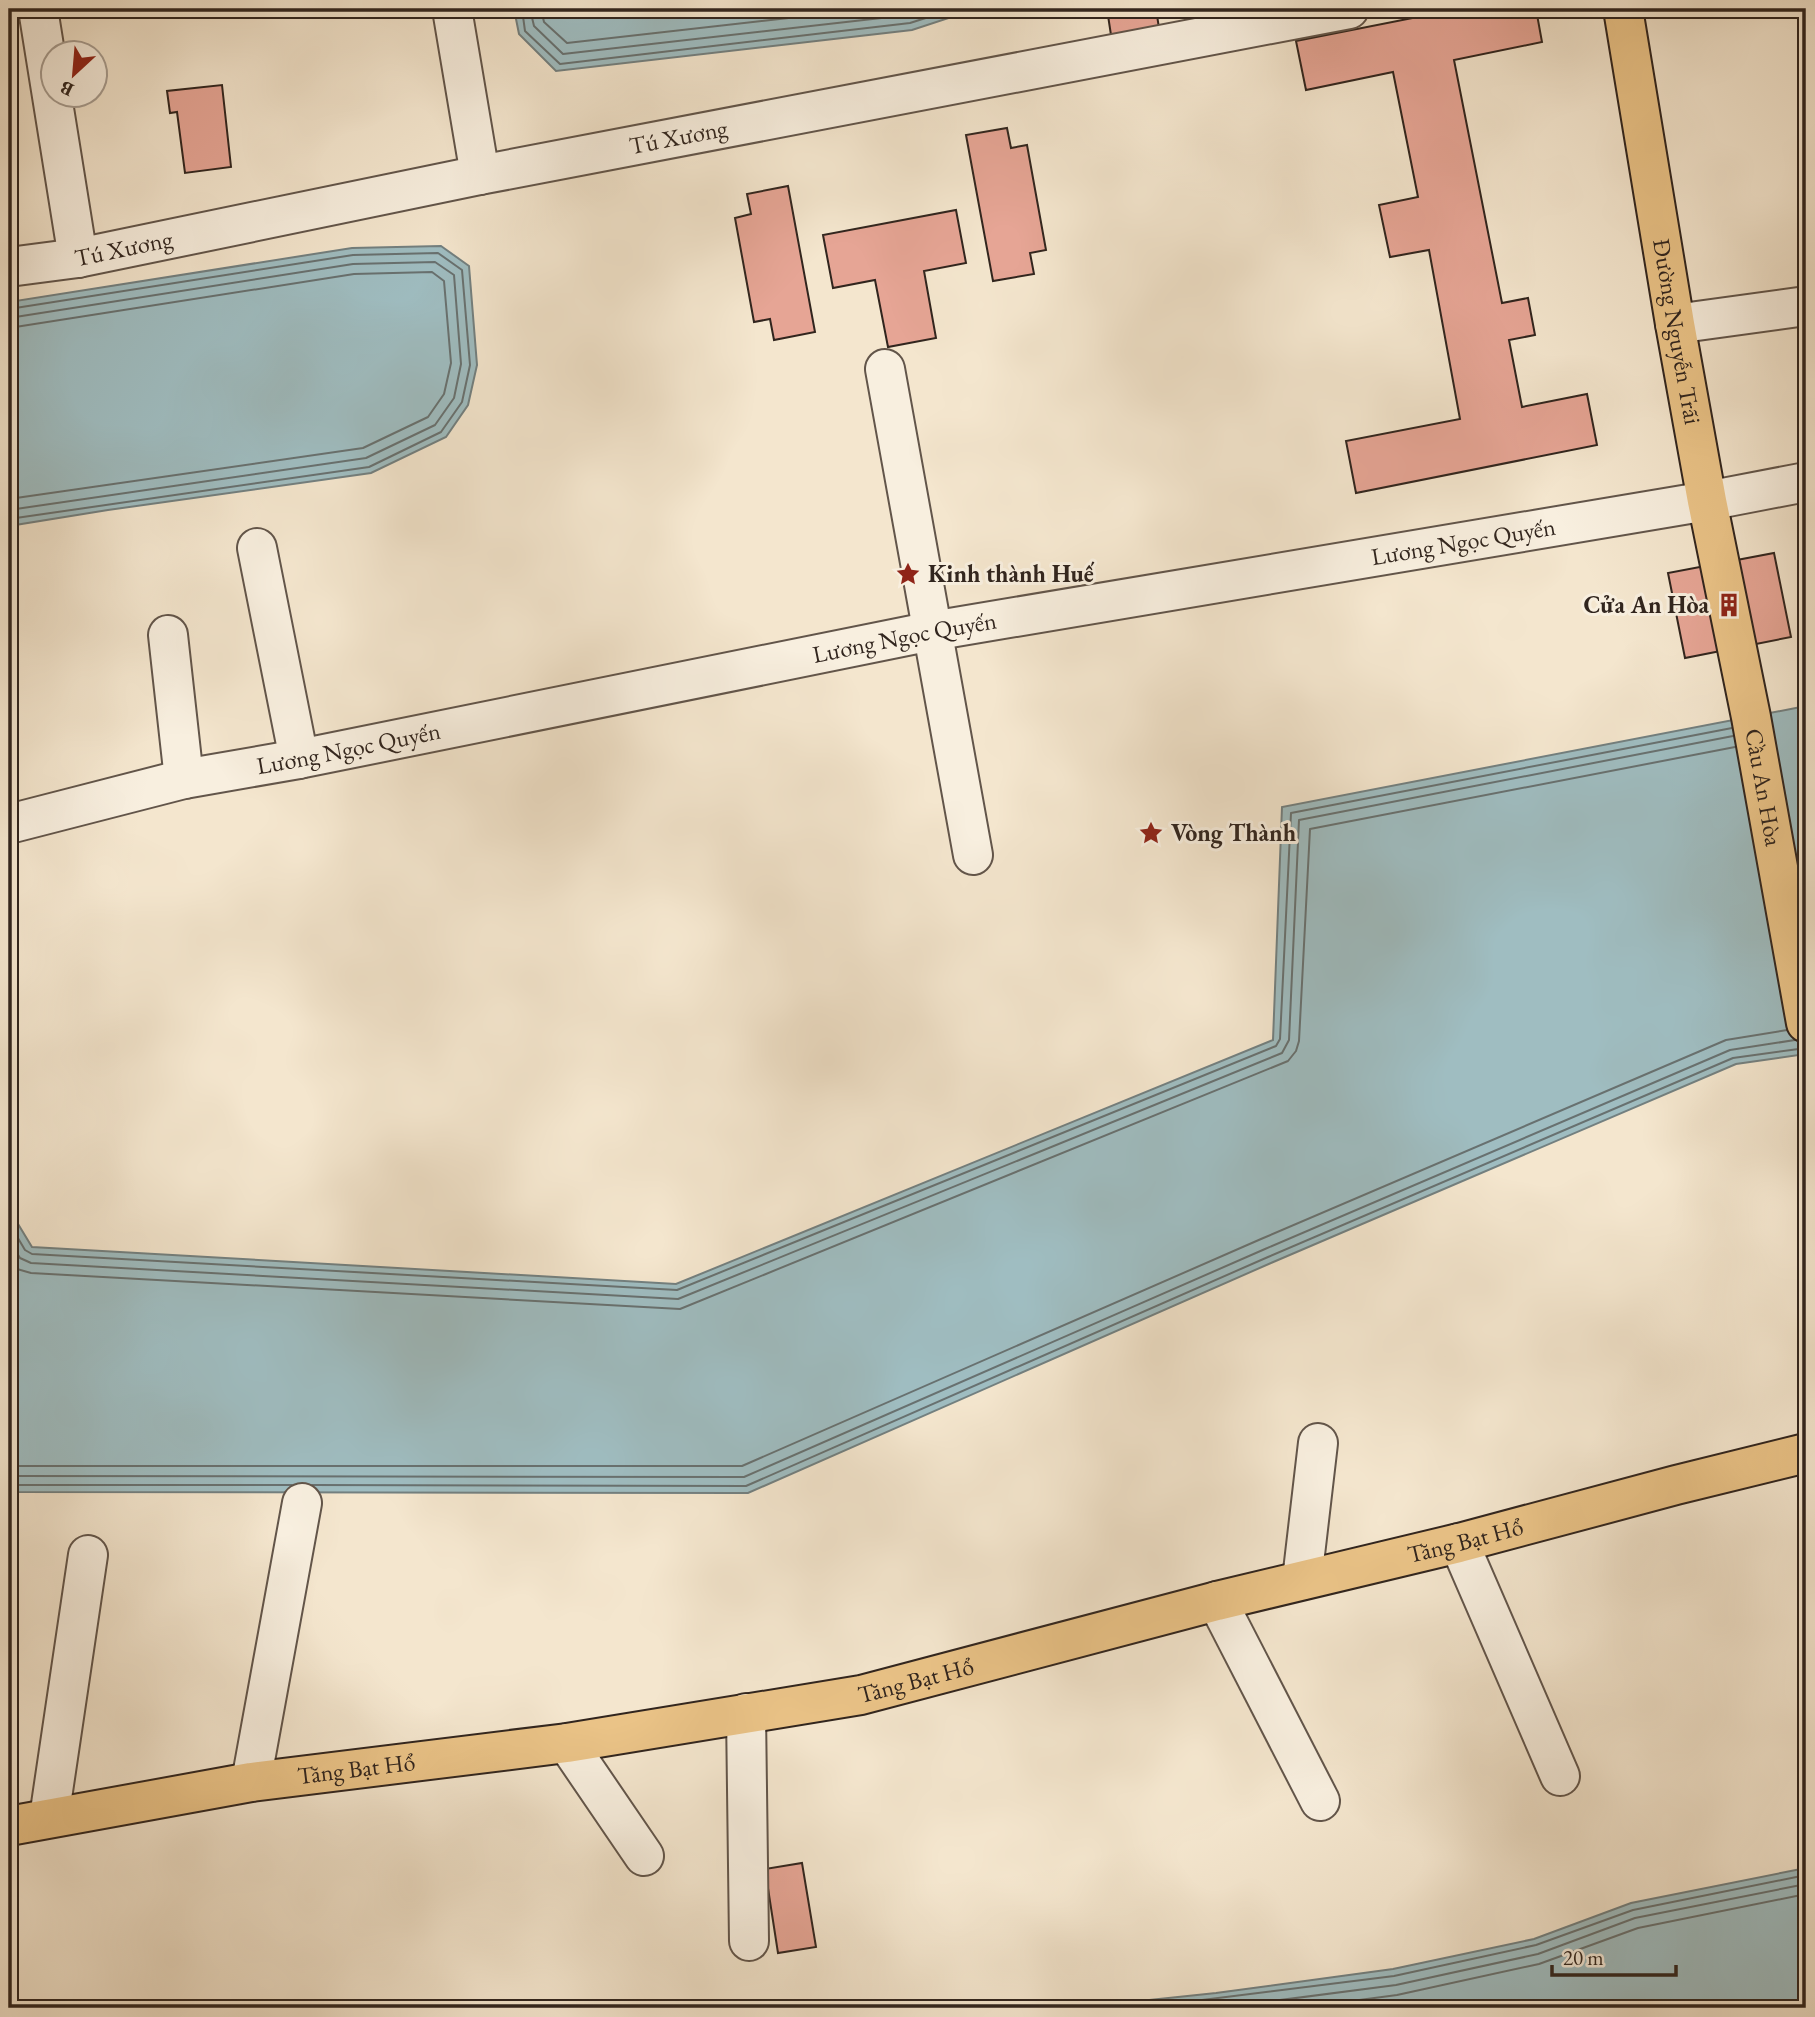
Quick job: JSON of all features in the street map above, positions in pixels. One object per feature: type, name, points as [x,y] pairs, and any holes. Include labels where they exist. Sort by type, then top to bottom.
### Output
[{"type":"main road","name":"Đường Nguyễn Trãi","points":[[1623,9],[1675,324],[1738,654]]},
{"type":"main road","name":"Cầu An Hòa","points":[[1738,654],[1806,1023]]},
{"type":"main road","name":"Tăng Bạt Hổ","points":[[9,1826],[251,1782],[567,1743],[861,1695],[1217,1601],[1459,1544],[1806,1453]]},
{"type":"street","points":[[38,9],[78,258]]},
{"type":"street","points":[[452,9],[480,175]]},
{"type":"street","name":"Tú Xương","points":[[9,267],[78,258],[480,175],[1349,9]]},
{"type":"street","points":[[1675,324],[1806,306]]},
{"type":"street","points":[[885,369],[973,855]]},
{"type":"street","name":"Lương Ngọc Quyến","points":[[9,824],[184,779],[299,759],[932,631],[1806,482]]},
{"type":"street","points":[[257,548],[299,759]]},
{"type":"street","points":[[168,635],[184,779]]},
{"type":"street","points":[[1302,1580],[1318,1443]]},
{"type":"street","points":[[251,1782],[302,1503]]},
{"type":"street","points":[[1459,1544],[1560,1776]]},
{"type":"street","points":[[50,1818],[88,1555]]},
{"type":"street","points":[[1217,1601],[1320,1801]]},
{"type":"street","points":[[746,1713],[749,1941]]},
{"type":"street","points":[[567,1743],[644,1856]]},
{"type":"water","points":[[514,9],[964,9],[961,14],[912,30],[556,71],[519,34]]},
{"type":"water","points":[[441,246],[469,266],[477,365],[468,405],[446,437],[371,473],[9,526],[9,302],[352,248]]},
{"type":"water","points":[[1806,706],[1806,1054],[1736,1064],[1271,1263],[748,1493],[9,1492],[9,1209],[32,1247],[676,1284],[1273,1040],[1282,807]]},
{"type":"water","points":[[1806,1868],[1806,2008],[1073,2008],[1216,1993],[1393,1969],[1534,1939],[1631,1903]]},
{"type":"building","points":[[1107,9],[1156,9],[1159,28],[1111,35]]},
{"type":"building","points":[[1458,9],[1536,9],[1542,42],[1454,60],[1502,303],[1528,298],[1535,335],[1509,340],[1522,407],[1587,394],[1597,445],[1356,493],[1346,441],[1460,419],[1429,250],[1390,257],[1379,205],[1418,197],[1393,72],[1306,90],[1296,41]]},
{"type":"building","points":[[222,85],[231,167],[185,173],[177,112],[170,113],[167,91]]},
{"type":"building","points":[[1007,128],[1011,148],[1027,145],[1046,250],[1030,253],[1034,274],[993,281],[966,135]]},
{"type":"building","points":[[788,186],[815,332],[774,340],[770,319],[754,322],[735,218],[751,214],[747,194]]},
{"type":"building","points":[[956,210],[966,263],[924,271],[936,338],[888,347],[875,280],[833,288],[823,235]]},
{"type":"building","name":"Cửa An Hòa","points":[[1774,553],[1791,637],[1685,658],[1668,573]]},
{"type":"building","points":[[802,1863],[816,1947],[778,1953],[765,1869]]},
{"type":"place","name":"Kinh thành Huế","points":[[908,574]]},
{"type":"place","name":"Cửa An Hòa","points":[[1729,605]]},
{"type":"place","name":"Vòng Thành","points":[[1151,833]]}]
